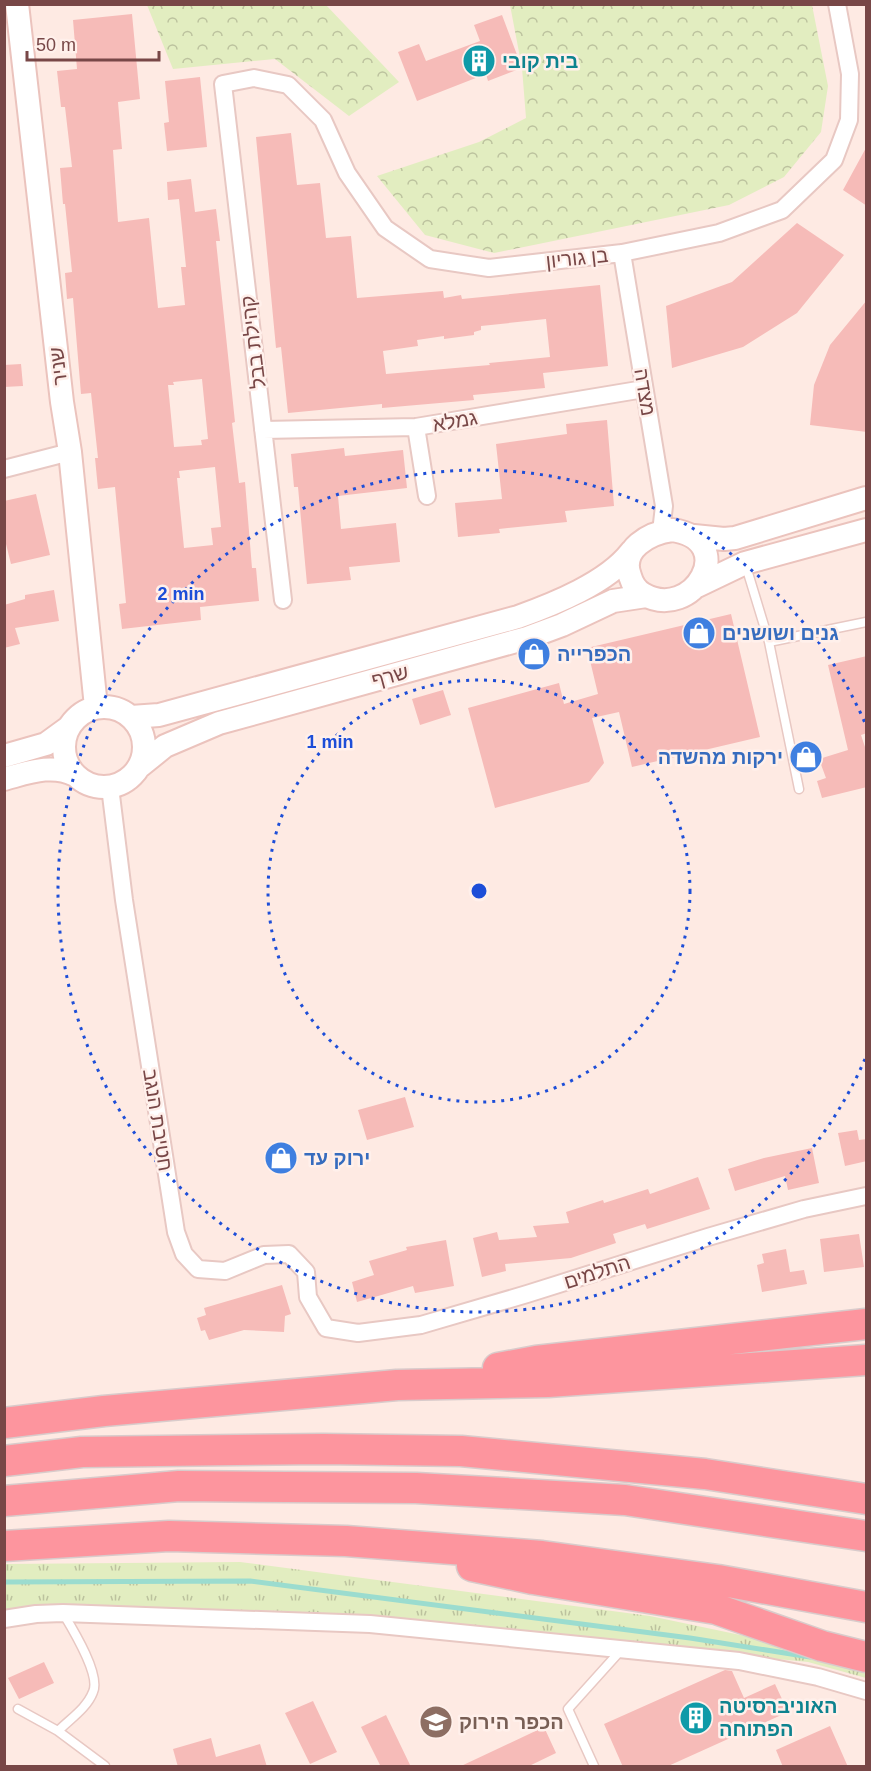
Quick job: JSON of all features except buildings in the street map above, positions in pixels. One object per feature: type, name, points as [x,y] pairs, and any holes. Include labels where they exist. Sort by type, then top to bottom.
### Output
[{"type":"highway","points":[[397,1385],[536,1361],[867,1324]]},
{"type":"highway","points":[[4,1423],[104,1411],[397,1385],[548,1382],[867,1360]]},
{"type":"highway","points":[[4,1461],[94,1452],[322,1449],[462,1451],[705,1474],[867,1499]]},
{"type":"highway","points":[[4,1501],[179,1486],[416,1488],[625,1500],[867,1536]]},
{"type":"highway","points":[[4,1546],[169,1536],[346,1540],[542,1556],[718,1580],[867,1607]]},
{"type":"highway","points":[[346,1540],[533,1579],[867,1637]]},
{"type":"highway","points":[[716,1609],[822,1646],[867,1657]]},
{"type":"street","name":"בן גוריון","points":[[223,84],[254,78],[288,84],[323,120],[348,173],[385,228],[430,259],[489,268],[622,253],[719,233],[782,210],[834,160],[849,120],[850,86],[850,74],[837,4]]},
{"type":"street","name":"שניר","points":[[14,19],[70,452],[96,707]]},
{"type":"street","name":"קהילת בבל","points":[[223,84],[283,600]]},
{"type":"street","name":"מצדה","points":[[622,253],[664,506],[661,531]]},
{"type":"street","name":"גמלא","points":[[263,430],[416,427],[644,389]]},
{"type":"street","points":[[416,427],[427,495]]},
{"type":"street","points":[[4,469],[70,452]]},
{"type":"street","points":[[867,498],[735,538],[724,539],[694,536],[681,531],[661,531],[640,542],[631,552],[628,572],[635,588],[646,596],[670,600],[682,597],[697,586],[745,563],[867,530]]},
{"type":"street","points":[[694,536],[706,554],[707,566],[697,586]]},
{"type":"street","name":"שרף","points":[[131,717],[172,712],[518,617],[581,590],[616,568],[631,552]]},
{"type":"street","name":"שרף","points":[[139,767],[165,746],[219,723],[527,638],[562,625],[613,601],[646,596]]},
{"type":"street","points":[[4,779],[48,769],[66,770],[85,783],[97,787],[110,787],[122,783],[139,767],[143,756],[144,742],[140,728],[131,717],[121,710],[96,707],[75,718],[64,740],[64,751],[67,764],[75,775]]},
{"type":"street","points":[[4,756],[46,744],[68,728]]},
{"type":"street","name":"חטיבת הנגב","points":[[110,787],[126,911],[174,1220],[184,1254],[198,1269],[225,1270],[264,1255],[289,1254],[306,1272],[309,1297],[326,1328]]},
{"type":"street","name":"התלמים","points":[[326,1328],[358,1333],[421,1325],[719,1233],[804,1209],[867,1196]]},
{"type":"street","points":[[4,1619],[63,1613],[370,1624],[739,1661],[818,1677],[867,1691]]},
{"type":"lane","points":[[745,563],[770,642],[799,789]]},
{"type":"lane","points":[[770,642],[867,622]]},
{"type":"lane","points":[[58,1731],[82,1708],[95,1690],[87,1659],[77,1635],[63,1613]]},
{"type":"lane","points":[[594,1767],[568,1709],[622,1649]]},
{"type":"lane","points":[[18,1709],[58,1731],[105,1767]]},
{"type":"green space","points":[[147,5],[326,5],[399,82],[349,116],[275,59],[173,69]]},
{"type":"green space","points":[[510,5],[812,5],[828,86],[821,132],[784,177],[729,205],[494,253],[425,235],[377,176],[479,142],[526,118],[522,68]]},
{"type":"green space","points":[[240,1562],[650,1616],[866,1664],[866,1678],[808,1662],[283,1611],[38,1605],[5,1611],[5,1564]]},
{"type":"waterway","points":[[4,1582],[250,1581],[690,1638],[810,1657]]},
{"type":"place","name":"בית קובי","points":[[479,61]]},
{"type":"place","name":"גנים ושושנים","points":[[699,633]]},
{"type":"place","name":"הכפרייה","points":[[534,654]]},
{"type":"place","name":"ירקות מהשדה","points":[[806,757]]},
{"type":"place","name":"ירוק עד","points":[[281,1158]]},
{"type":"place","name":"האוניברסיטה הפתוחה","points":[[696,1718]]},
{"type":"place","name":"הכפר הירוק","points":[[436,1722]]}]
